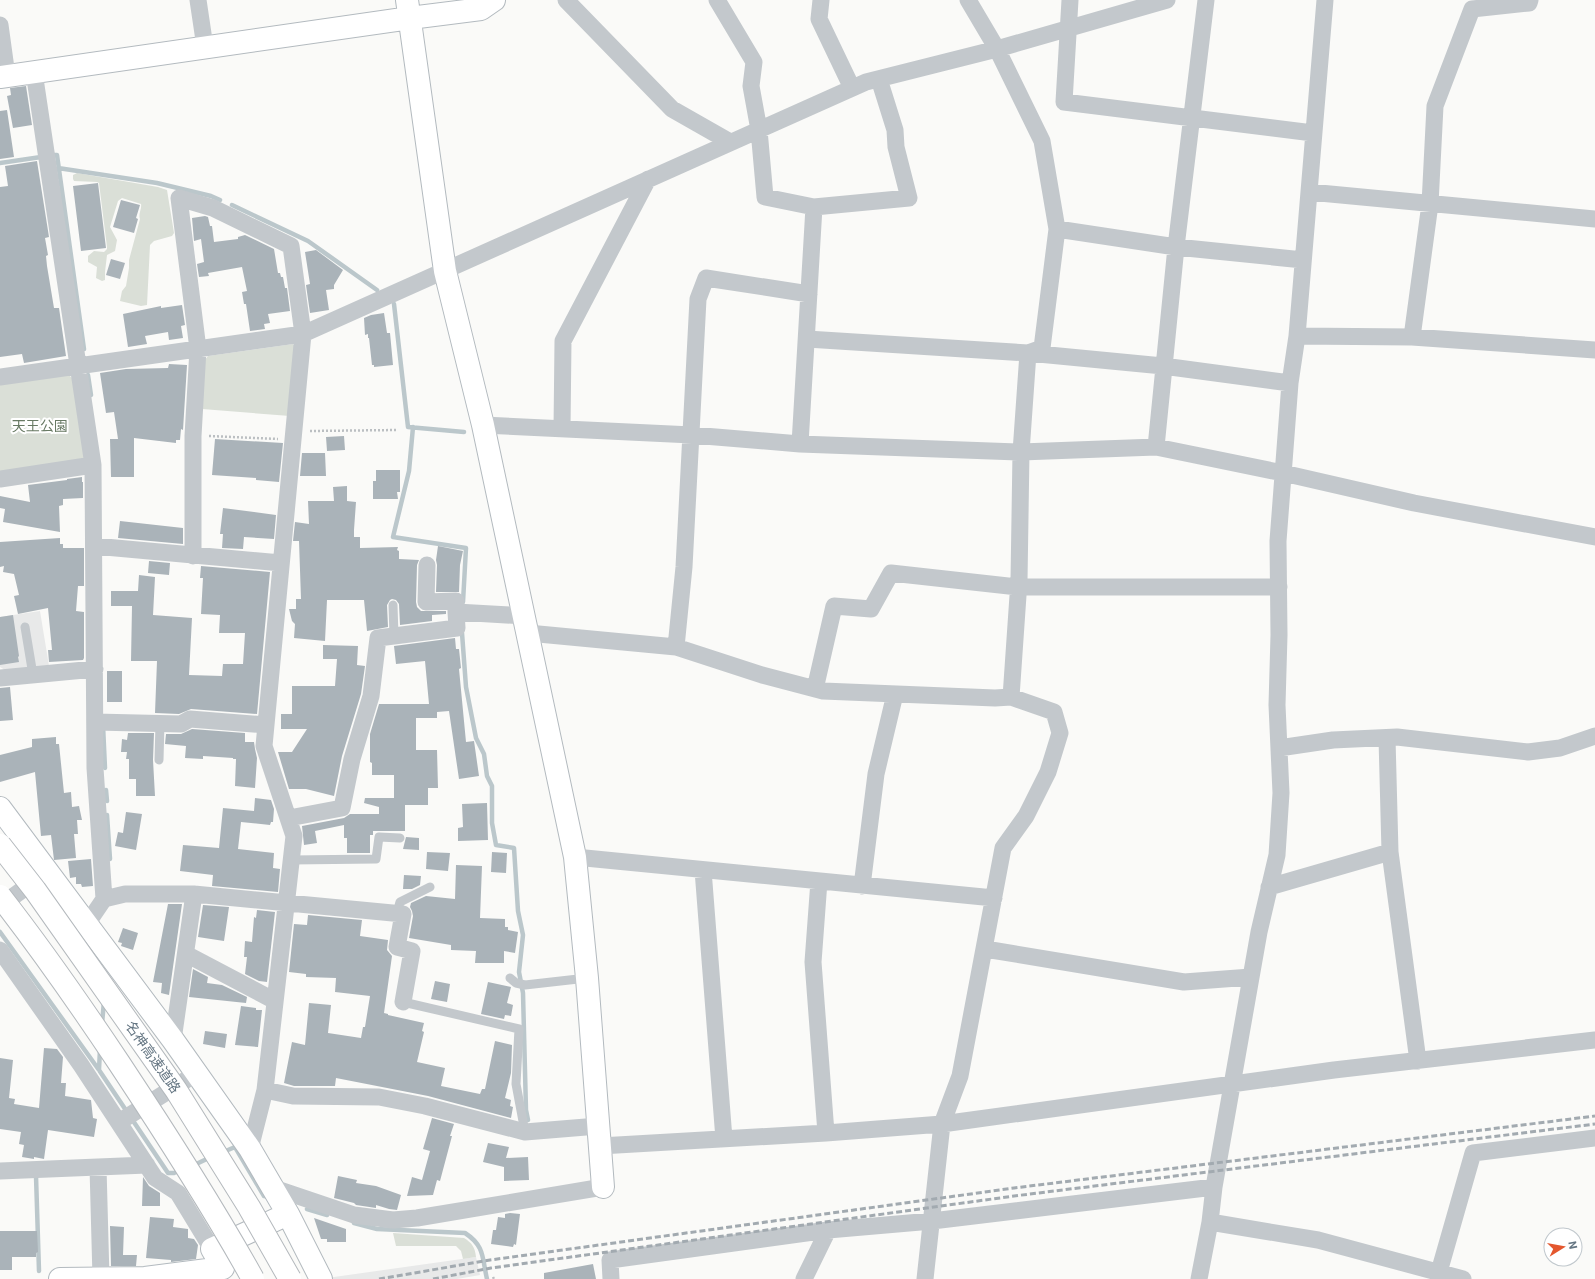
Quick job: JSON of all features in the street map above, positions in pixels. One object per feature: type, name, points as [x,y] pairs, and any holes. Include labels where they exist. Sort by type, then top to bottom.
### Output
[{"type":"main road","points":[[4,76],[205,47],[409,9],[481,9],[494,0]]},
{"type":"main road","points":[[409,9],[445,271],[483,425],[576,857],[603,1187]]},
{"type":"main road","points":[[0,808],[173,1040],[250,1148],[274,1188],[321,1279]]},
{"type":"main road","name":"名神高速道路","points":[[0,846],[35,890],[176,1090],[250,1207],[290,1279]]},
{"type":"main road","points":[[0,896],[75,998],[151,1110],[223,1225],[253,1279]]},
{"type":"main road","points":[[60,1279],[145,1278],[224,1268],[212,1249],[288,1214]]},
{"type":"street","points":[[198,0],[205,47]]},
{"type":"street","points":[[566,0],[672,109],[730,142]]},
{"type":"street","points":[[716,0],[754,62],[751,86],[759,130],[765,197],[814,207],[909,198],[896,147],[895,130],[879,79]]},
{"type":"street","points":[[821,0],[819,19],[852,88]]},
{"type":"street","points":[[968,0],[997,49],[1042,141],[1057,228],[1042,348],[1028,352]]},
{"type":"street","points":[[1070,0],[1064,102],[1313,133]]},
{"type":"street","points":[[0,377],[302,334],[866,82],[1068,30],[1167,0]]},
{"type":"street","points":[[1156,447],[1176,247],[1206,0]]},
{"type":"street","points":[[1199,1279],[1251,977],[1277,855],[1281,793],[1277,704],[1279,587],[1278,541],[1290,383],[1297,336],[1325,0]]},
{"type":"street","points":[[1412,337],[1430,204],[1435,106],[1467,4],[1528,3],[1530,0]]},
{"type":"street","points":[[0,25],[4,76]]},
{"type":"street","points":[[34,72],[93,465],[95,768],[104,899],[87,924]]},
{"type":"street","points":[[562,430],[563,341],[648,179]]},
{"type":"street","points":[[1309,192],[1595,218]]},
{"type":"street","points":[[193,556],[193,436],[198,349],[179,198],[213,208],[291,246],[302,334],[264,746],[294,836],[265,1090],[250,1148]]},
{"type":"street","points":[[800,444],[814,207]]},
{"type":"street","points":[[1057,228],[1176,247],[1303,260]]},
{"type":"street","points":[[676,647],[684,567],[698,299],[706,278],[809,294]]},
{"type":"street","points":[[1297,336],[1412,337],[1595,350]]},
{"type":"street","points":[[807,339],[1028,352],[1163,366],[1290,383]]},
{"type":"street","points":[[1011,697],[1018,587],[1021,452],[1028,352]]},
{"type":"street","points":[[483,425],[562,430],[692,435],[800,444],[1021,452],[1156,447],[1283,473],[1414,504],[1595,537]]},
{"type":"street","points":[[0,479],[93,465]]},
{"type":"street","points":[[94,546],[281,563]]},
{"type":"street","points":[[289,818],[342,808],[352,759],[370,696],[378,638],[458,628],[456,601],[426,602],[427,565]]},
{"type":"street","points":[[815,689],[834,606],[871,609],[890,573],[1018,587],[1279,587]]},
{"type":"street","points":[[456,612],[676,647],[762,675],[823,691],[995,698],[1011,697],[1054,712],[1060,733],[1048,772],[1026,816],[1003,848],[960,1076],[942,1124],[925,1279]]},
{"type":"street","points":[[0,678],[94,669]]},
{"type":"street","points":[[862,886],[876,774],[895,694]]},
{"type":"street","points":[[95,722],[181,724],[190,719],[266,725]]},
{"type":"street","points":[[1279,748],[1332,740],[1396,737],[1528,752],[1560,748],[1595,736]]},
{"type":"street","points":[[1387,738],[1390,852],[1418,1061]]},
{"type":"street","points":[[1269,887],[1390,852]]},
{"type":"street","points":[[576,857],[994,898]]},
{"type":"street","points":[[703,870],[724,1139]]},
{"type":"street","points":[[0,906],[48,871]]},
{"type":"street","points":[[819,882],[813,962],[826,1133]]},
{"type":"street","points":[[104,899],[125,894],[194,894],[403,914],[397,947],[412,951],[403,1002]]},
{"type":"street","points":[[173,1040],[194,894]]},
{"type":"street","points":[[985,949],[1184,982],[1251,977]]},
{"type":"street","points":[[0,950],[81,1065],[126,1117],[146,1165],[155,1178],[178,1193],[212,1249]]},
{"type":"street","points":[[186,954],[275,1001]]},
{"type":"street","points":[[265,1090],[293,1096],[379,1096],[425,1106],[526,1132],[599,1136],[724,1139],[942,1124],[1334,1070],[1595,1040]]},
{"type":"street","points":[[126,1117],[197,1073]]},
{"type":"street","points":[[1438,1275],[1474,1153],[1595,1138]]},
{"type":"street","points":[[0,1171],[146,1165]]},
{"type":"street","points":[[98,1167],[100,1278]]},
{"type":"street","points":[[274,1188],[354,1215],[393,1220],[417,1218],[603,1187]]},
{"type":"street","points":[[611,1279],[610,1260],[828,1230],[932,1221],[1214,1187]]},
{"type":"street","points":[[1210,1222],[1318,1240],[1438,1275],[1463,1279]]},
{"type":"street","points":[[804,1279],[828,1230]]},
{"type":"lane","points":[[393,605],[394,636]]},
{"type":"lane","points":[[25,627],[33,675]]},
{"type":"lane","points":[[159,760],[160,723]]},
{"type":"lane","points":[[291,860],[376,859],[379,837],[400,838]]},
{"type":"lane","points":[[397,913],[400,902],[430,886]]},
{"type":"lane","points":[[513,981],[525,985],[587,978]]},
{"type":"lane","points":[[403,1002],[520,1029],[516,1084],[526,1132]]},
{"type":"path","points":[[193,436],[293,435],[397,430]]},
{"type":"shaded area","points":[[40,611],[49,666],[5,670],[0,667],[0,617]]},
{"type":"shaded area","points":[[476,1257],[480,1275],[457,1279],[331,1279],[331,1277]]},
{"type":"green space","points":[[77,173],[158,187],[167,190],[174,233],[172,236],[154,241],[150,245],[147,305],[141,306],[120,301],[122,291],[126,286],[129,260],[140,219],[139,215],[141,204],[122,198],[118,201],[110,227],[117,240],[115,251],[107,255],[105,280],[102,281],[96,278],[97,267],[88,262],[88,256],[94,251],[104,252],[107,249],[99,183],[74,181],[73,175]]},
{"type":"green space","points":[[293,344],[297,349],[290,416],[202,409],[204,361],[208,356]]},
{"type":"green space","name":"天王公園","points":[[69,375],[76,382],[85,458],[0,474],[0,385]]},
{"type":"green space","points":[[393,1233],[464,1238],[473,1246],[476,1257],[463,1259],[461,1251],[456,1246],[396,1246]]},
{"type":"building","points":[[26,86],[32,125],[13,128],[7,96],[11,95],[10,88]]},
{"type":"building","points":[[7,110],[14,157],[0,159],[0,111]]},
{"type":"building","points":[[37,161],[49,237],[45,238],[48,255],[46,256],[47,266],[54,308],[59,308],[66,356],[24,363],[22,354],[0,357],[0,187],[8,186],[5,166]]},
{"type":"building","points":[[98,183],[106,248],[81,251],[73,186]]},
{"type":"building","points":[[121,200],[140,205],[134,233],[113,227]]},
{"type":"building","points":[[208,217],[210,226],[212,226],[214,242],[238,239],[238,237],[245,235],[274,249],[278,273],[280,273],[281,277],[283,277],[285,288],[287,288],[290,311],[268,314],[270,323],[264,324],[265,329],[250,331],[246,304],[244,304],[242,292],[247,291],[242,267],[208,273],[209,276],[199,277],[197,264],[204,262],[201,239],[194,241],[192,218]]},
{"type":"building","points":[[316,250],[343,270],[334,285],[334,289],[326,290],[329,310],[310,313],[306,285],[310,284],[305,252]]},
{"type":"building","points":[[111,259],[125,263],[120,279],[106,275]]},
{"type":"building","points":[[182,305],[185,325],[181,326],[183,338],[169,340],[168,332],[145,336],[147,344],[128,347],[123,314],[161,306],[161,308]]},
{"type":"building","points":[[384,313],[387,333],[390,333],[393,365],[374,367],[374,365],[372,365],[368,334],[365,335],[364,318],[371,315]]},
{"type":"building","points":[[169,364],[187,365],[183,430],[181,429],[180,440],[176,440],[176,443],[134,438],[134,477],[111,477],[110,439],[118,439],[114,412],[106,413],[100,373],[126,369],[168,368]]},
{"type":"building","points":[[344,436],[345,450],[327,451],[326,437]]},
{"type":"building","points":[[215,439],[283,443],[279,482],[256,480],[256,478],[212,475]]},
{"type":"building","points":[[302,453],[325,453],[326,476],[300,476]]},
{"type":"building","points":[[376,470],[400,470],[400,492],[397,492],[398,499],[373,499],[373,481],[376,481]]},
{"type":"building","points":[[82,477],[83,498],[63,499],[63,505],[59,506],[60,532],[3,522],[5,509],[0,508],[0,496],[30,502],[28,485]]},
{"type":"building","points":[[347,486],[347,501],[356,502],[354,537],[360,537],[360,548],[398,547],[397,550],[399,551],[399,559],[419,560],[417,565],[417,607],[421,611],[446,611],[446,614],[432,615],[432,621],[400,625],[399,604],[396,600],[392,599],[387,605],[388,627],[367,631],[364,600],[327,600],[325,641],[294,638],[295,624],[292,621],[289,609],[296,609],[296,599],[301,599],[299,541],[293,541],[295,522],[309,524],[308,501],[334,501],[333,487]]},
{"type":"building","points":[[223,508],[276,515],[274,539],[244,537],[243,549],[222,548],[223,534],[220,534]]},
{"type":"building","points":[[120,521],[183,528],[183,544],[118,538]]},
{"type":"building","points":[[60,538],[60,544],[63,544],[63,548],[84,548],[84,586],[78,586],[76,611],[84,612],[84,658],[83,660],[49,662],[48,650],[52,650],[48,608],[18,614],[14,596],[19,595],[14,574],[3,572],[4,566],[0,567],[0,542]]},
{"type":"building","points":[[438,546],[463,551],[460,565],[459,592],[436,592],[436,560]]},
{"type":"building","points":[[149,561],[170,563],[169,575],[148,573]]},
{"type":"building","points":[[201,566],[270,572],[257,714],[191,709],[179,714],[155,713],[157,661],[131,661],[132,606],[111,606],[111,591],[138,591],[139,575],[155,577],[153,615],[192,618],[189,675],[222,676],[223,664],[243,664],[245,633],[219,633],[220,615],[201,614],[203,578],[200,578]]},
{"type":"building","points":[[13,615],[19,662],[0,665],[0,617]]},
{"type":"building","points":[[455,638],[456,649],[459,649],[461,668],[459,669],[466,742],[474,741],[479,776],[459,779],[449,711],[437,712],[437,718],[416,718],[416,750],[437,750],[438,788],[428,788],[428,805],[405,805],[405,831],[373,831],[373,835],[370,835],[370,853],[347,853],[347,838],[344,838],[344,825],[315,831],[317,843],[304,845],[302,826],[344,818],[350,814],[379,814],[379,807],[364,803],[365,798],[394,798],[394,775],[372,775],[372,763],[370,762],[370,734],[379,704],[429,704],[425,661],[396,664],[394,646]]},
{"type":"building","points":[[323,645],[358,646],[357,665],[365,666],[361,694],[342,756],[334,796],[306,789],[289,789],[278,752],[292,752],[307,729],[281,729],[281,714],[292,714],[292,686],[335,686],[337,659],[323,659]]},
{"type":"building","points":[[107,671],[122,671],[122,702],[107,702]]},
{"type":"building","points":[[10,687],[13,720],[0,721],[0,688]]},
{"type":"building","points":[[192,729],[245,733],[245,742],[254,742],[257,758],[255,788],[235,786],[236,759],[203,756],[203,759],[185,758],[186,746],[165,744],[166,734],[181,734]]},
{"type":"building","points":[[128,733],[154,733],[153,760],[155,796],[136,796],[136,779],[129,779],[129,759],[126,759],[127,752],[121,752],[122,739],[127,740]]},
{"type":"building","points":[[56,737],[56,744],[59,744],[64,793],[71,792],[72,807],[79,806],[82,820],[77,820],[78,834],[74,834],[76,858],[54,860],[51,835],[41,836],[35,772],[0,782],[0,755],[32,747],[32,739]]},
{"type":"building","points":[[255,798],[271,800],[274,809],[273,822],[271,822],[270,825],[241,822],[238,849],[274,853],[273,868],[280,869],[278,892],[212,886],[213,875],[180,871],[183,845],[219,848],[223,808],[254,811]]},
{"type":"building","points":[[487,803],[488,840],[458,841],[458,828],[463,827],[462,804]]},
{"type":"building","points":[[126,812],[142,814],[136,850],[115,846],[118,832],[123,833]]},
{"type":"building","points":[[406,837],[419,838],[419,850],[403,849]]},
{"type":"building","points":[[427,852],[450,853],[448,871],[426,869]]},
{"type":"building","points":[[492,852],[507,853],[506,873],[491,872]]},
{"type":"building","points":[[91,859],[93,886],[82,887],[81,884],[76,884],[76,877],[70,878],[68,861]]},
{"type":"building","points":[[456,865],[482,866],[480,918],[505,919],[505,927],[508,927],[508,930],[518,932],[515,953],[504,951],[504,963],[475,963],[476,951],[451,950],[451,945],[409,938],[413,916],[410,907],[411,903],[426,896],[455,899]]},
{"type":"building","points":[[404,875],[421,876],[420,885],[412,889],[403,889]]},
{"type":"building","points":[[168,904],[182,904],[169,995],[161,993],[162,983],[153,982]]},
{"type":"building","points":[[203,905],[229,907],[224,941],[198,937]]},
{"type":"building","points":[[257,910],[275,912],[267,982],[259,981],[245,974],[247,957],[244,957],[245,941],[252,942],[254,917],[256,918]]},
{"type":"building","points":[[308,915],[362,920],[360,936],[388,940],[387,950],[392,956],[384,1013],[424,1023],[422,1031],[424,1032],[417,1062],[445,1068],[441,1086],[480,1094],[482,1089],[485,1089],[495,1041],[512,1045],[511,1073],[505,1098],[511,1100],[510,1106],[513,1107],[511,1118],[428,1096],[336,1078],[335,1086],[294,1086],[284,1083],[292,1042],[305,1045],[309,1003],[331,1005],[328,1033],[361,1038],[363,1027],[365,1027],[370,996],[335,992],[336,978],[306,977],[306,974],[289,972],[294,924],[307,925]]},
{"type":"building","points":[[123,928],[138,933],[133,950],[121,946],[122,943],[118,942]]},
{"type":"building","points":[[193,969],[208,977],[207,983],[222,985],[247,997],[246,1003],[189,997]]},
{"type":"building","points":[[435,981],[450,984],[447,1002],[431,999]]},
{"type":"building","points":[[488,982],[511,987],[507,1003],[513,1005],[511,1016],[505,1015],[504,1019],[481,1014]]},
{"type":"building","points":[[241,1006],[262,1010],[258,1047],[235,1045]]},
{"type":"building","points":[[205,1031],[227,1034],[225,1048],[203,1044]]},
{"type":"building","points":[[44,1048],[57,1049],[63,1057],[61,1083],[66,1083],[65,1096],[91,1100],[93,1118],[97,1119],[94,1137],[48,1130],[44,1159],[34,1157],[34,1159],[22,1157],[24,1145],[19,1144],[21,1132],[0,1129],[0,1058],[13,1060],[9,1098],[15,1099],[14,1104],[39,1108]]},
{"type":"building","points":[[432,1118],[454,1124],[440,1181],[437,1180],[433,1195],[407,1196],[412,1177],[422,1180],[430,1151],[423,1149]]},
{"type":"building","points":[[488,1143],[509,1147],[506,1158],[528,1157],[529,1180],[504,1181],[504,1167],[483,1162]]},
{"type":"building","points":[[338,1176],[357,1180],[356,1183],[376,1186],[401,1195],[397,1210],[376,1205],[376,1208],[356,1205],[354,1203],[334,1198]]},
{"type":"building","points":[[143,1177],[149,1186],[160,1193],[160,1206],[142,1206]]},
{"type":"building","points":[[505,1214],[520,1214],[516,1245],[514,1244],[513,1247],[491,1244],[493,1230],[496,1230],[498,1217],[505,1218]]},
{"type":"building","points":[[150,1217],[174,1219],[173,1227],[188,1229],[188,1238],[194,1239],[198,1245],[196,1259],[171,1262],[171,1260],[146,1258]]},
{"type":"building","points":[[314,1218],[346,1229],[346,1242],[327,1242],[327,1239],[321,1239]]},
{"type":"building","points":[[110,1226],[124,1227],[123,1255],[137,1255],[136,1266],[111,1266]]},
{"type":"building","points":[[0,1231],[37,1231],[38,1252],[36,1253],[36,1257],[12,1257],[12,1270],[0,1270]]},
{"type":"building","points":[[593,1264],[596,1279],[544,1279],[544,1273]]},
{"type":"waterway","points":[[54,155],[57,155],[84,349]]},
{"type":"waterway","points":[[0,163],[41,157]]},
{"type":"waterway","points":[[58,168],[157,183],[211,196],[220,200]]},
{"type":"waterway","points":[[232,205],[308,241],[377,290]]},
{"type":"waterway","points":[[394,304],[408,427],[464,432]]},
{"type":"waterway","points":[[88,375],[91,395]]},
{"type":"waterway","points":[[413,427],[409,471],[393,537],[466,548],[463,602]]},
{"type":"waterway","points":[[462,633],[466,687],[476,738],[484,754],[487,776],[492,786],[492,823],[496,845],[514,848],[518,911],[523,935],[519,972],[523,993],[526,1110],[528,1120]]},
{"type":"waterway","points":[[103,725],[105,768]]},
{"type":"waterway","points":[[106,790],[107,801]]},
{"type":"waterway","points":[[107,815],[110,859]]},
{"type":"waterway","points":[[0,932],[99,1070],[168,1173],[174,1173],[181,1170]]},
{"type":"waterway","points":[[102,1024],[104,1001]]},
{"type":"waterway","points":[[99,1070],[100,1049]]},
{"type":"waterway","points":[[221,1153],[235,1147],[264,1196],[270,1197]]},
{"type":"waterway","points":[[192,1166],[211,1157]]},
{"type":"waterway","points":[[36,1176],[39,1271]]},
{"type":"waterway","points":[[307,1209],[327,1215]]},
{"type":"waterway","points":[[354,1223],[377,1229],[465,1233],[476,1243],[482,1253],[487,1279]]},
{"type":"railway","points":[[379,1279],[490,1260],[1014,1188],[1595,1116]]},
{"type":"railway","points":[[433,1279],[491,1268],[1014,1196],[1595,1124]]}]
